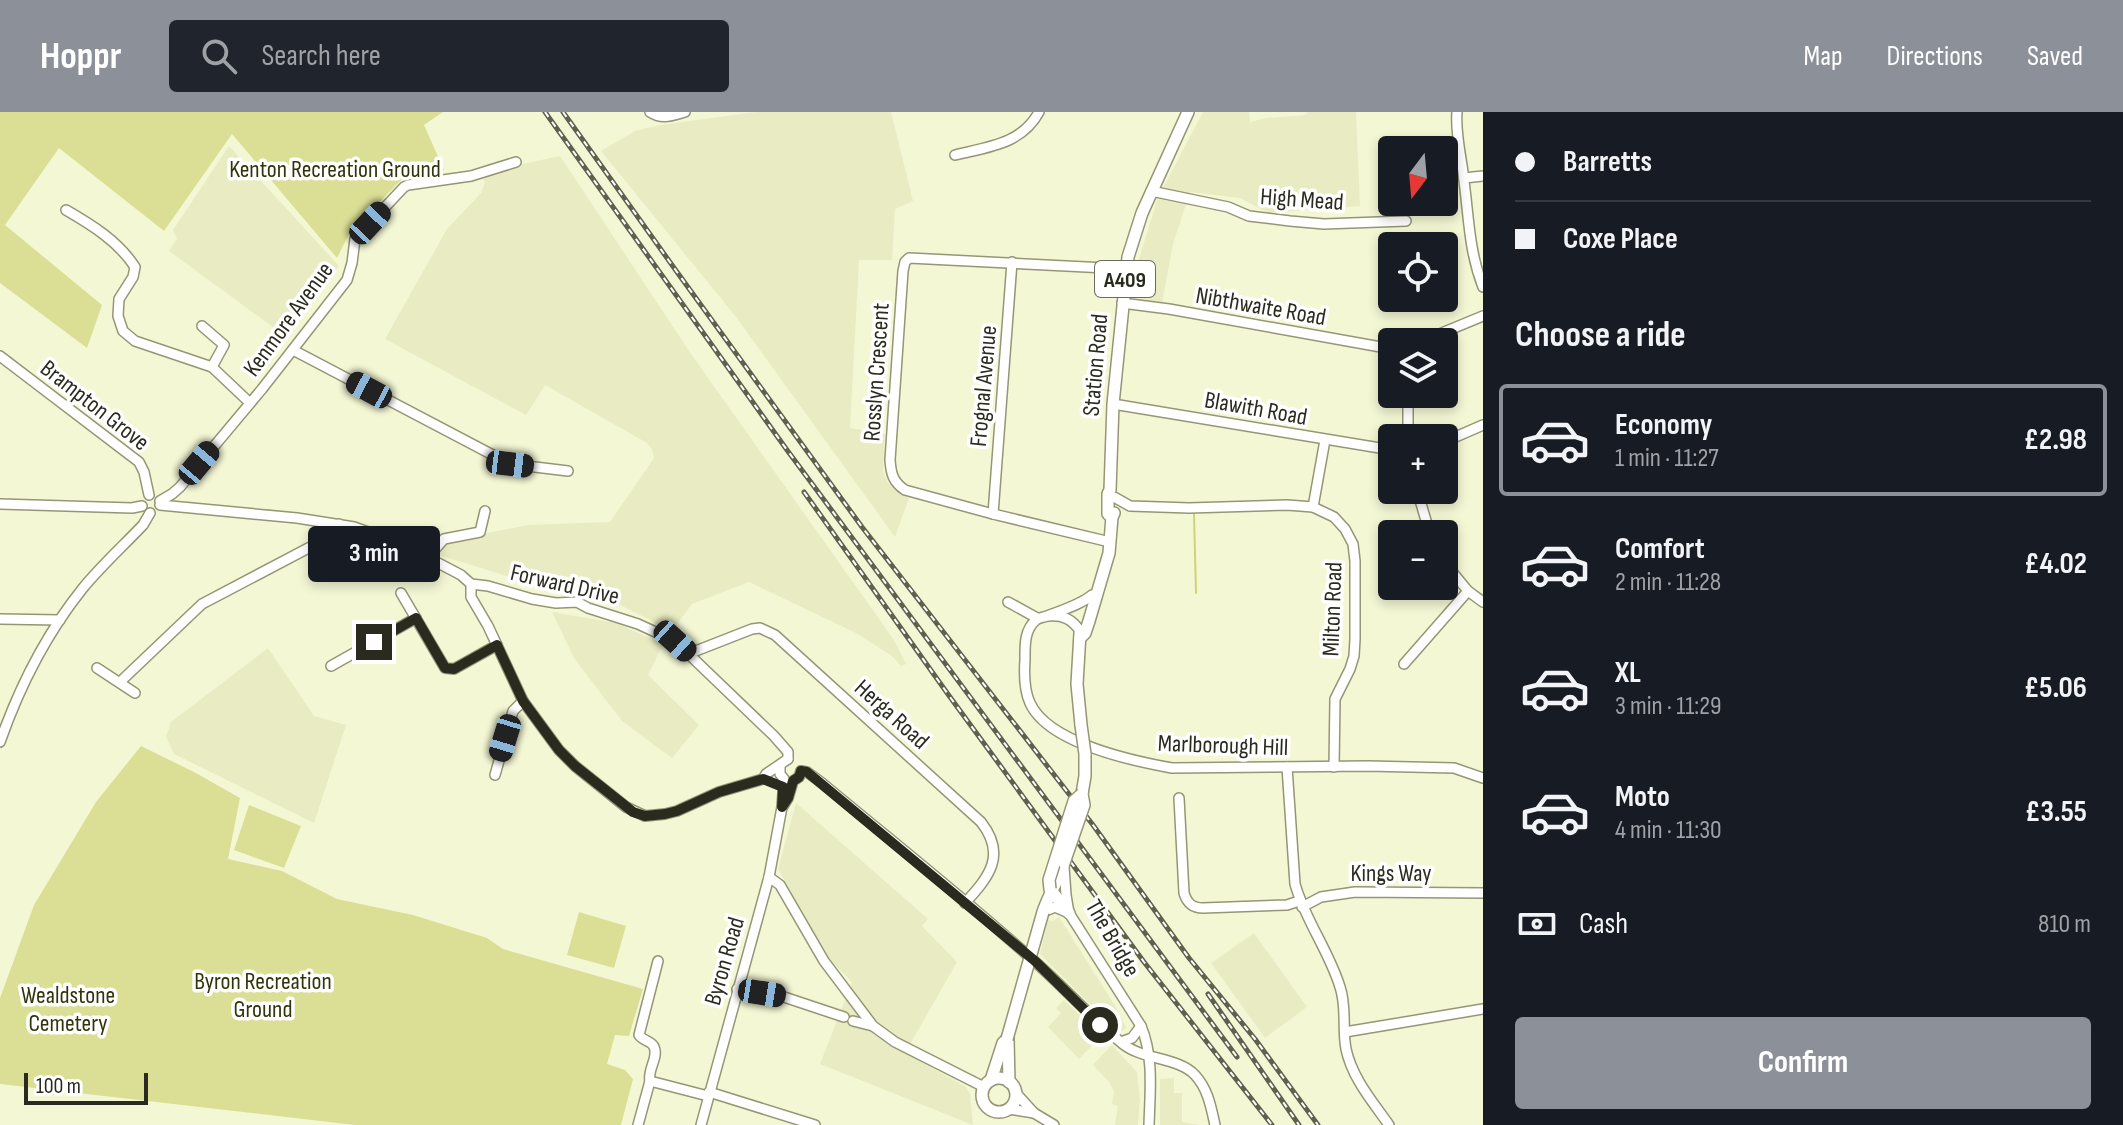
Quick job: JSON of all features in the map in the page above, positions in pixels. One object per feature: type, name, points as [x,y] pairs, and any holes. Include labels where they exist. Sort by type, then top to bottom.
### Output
[{"type":"main road","name":"Station Road","points":[[1080,635],[1085,633],[1097,598],[1110,542],[1113,515],[1108,514],[1108,494],[1112,494],[1113,404],[1131,244],[1151,191],[1188,112]]},
{"type":"main road","name":"Station Road","points":[[1080,635],[1092,595],[1099,583]]},
{"type":"main road","name":"A409","points":[[1080,635],[1077,684],[1085,754],[1082,794]]},
{"type":"main road","name":"The Bridge","points":[[1064,863],[1084,805],[1082,794]]},
{"type":"main road","name":"The Bridge","points":[[1050,889],[1049,880],[1074,801],[1082,794]]},
{"type":"main road","name":"A409","points":[[1012,1087],[1003,1043],[1007,1039],[1050,889],[1057,883],[1064,863]]},
{"type":"main road","points":[[1050,889],[1066,908]]},
{"type":"main road","name":"A409","points":[[988,1083],[1005,1052]]},
{"type":"main road","points":[[1000,1078],[1012,1087],[1014,1102],[1009,1109],[995,1112],[983,1102],[988,1083],[1000,1078]]},
{"type":"main road","points":[[992,1125],[995,1112]]},
{"type":"street","points":[[654,114],[663,118],[685,112]]},
{"type":"street","points":[[955,155],[1007,142],[1021,135],[1039,112]]},
{"type":"street","points":[[1457,112],[1457,137],[1473,258],[1483,287]]},
{"type":"street","name":"Kenmore Avenue","points":[[160,503],[180,487],[293,350],[347,280],[355,239],[404,187],[471,176],[516,162]]},
{"type":"street","points":[[1464,178],[1483,176]]},
{"type":"street","name":"High Mead","points":[[1151,191],[1228,207],[1249,216],[1290,221],[1324,224],[1406,221]]},
{"type":"street","points":[[66,210],[98,229],[135,267],[133,277],[119,299],[118,316],[123,331],[135,341],[212,367],[250,403]]},
{"type":"street","name":"Rosslyn Crescent","points":[[1110,542],[905,490],[891,475],[890,460],[900,298],[905,262],[909,258],[1126,269]]},
{"type":"street","name":"Frognal Avenue","points":[[993,514],[1012,262]]},
{"type":"street","name":"Nibthwaite Road","points":[[1122,303],[1378,346]]},
{"type":"street","points":[[1454,328],[1483,316]]},
{"type":"street","points":[[202,326],[224,345],[212,367]]},
{"type":"street","points":[[293,350],[510,464],[568,471]]},
{"type":"street","name":"Brampton Grove","points":[[0,356],[139,462],[149,495]]},
{"type":"street","name":"Blawith Road","points":[[1113,404],[1378,448]]},
{"type":"street","points":[[1458,436],[1483,425]]},
{"type":"street","points":[[1113,515],[1130,506],[1313,507],[1325,440]]},
{"type":"street","points":[[180,487],[181,498],[187,508]]},
{"type":"street","points":[[1112,494],[1130,506]]},
{"type":"street","points":[[0,742],[2,731],[29,674],[60,620],[83,588],[143,525],[146,510],[143,500],[149,495],[155,496],[160,503],[187,508],[297,518],[366,530],[461,575],[471,584],[471,597],[523,701],[559,750],[638,815],[653,817],[677,811],[719,792],[763,779],[787,783],[799,777],[798,762],[788,759],[763,779]]},
{"type":"street","points":[[0,504],[132,508],[156,512],[160,503]]},
{"type":"street","name":"Milton Road","points":[[1313,507],[1334,517],[1345,529],[1353,544],[1355,561],[1354,656],[1335,699],[1334,767]]},
{"type":"street","points":[[428,557],[444,539],[480,532],[485,511]]},
{"type":"street","points":[[120,682],[202,604],[335,534],[339,524]]},
{"type":"street","points":[[1458,579],[1483,602]]},
{"type":"street","name":"Forward Drive","points":[[471,584],[544,601],[577,602],[624,618],[675,641],[774,736],[788,752],[788,759]]},
{"type":"street","points":[[1404,664],[1468,591]]},
{"type":"street","points":[[401,593],[445,668],[454,669],[497,645]]},
{"type":"street","points":[[1042,617],[1092,595]]},
{"type":"street","points":[[1008,602],[1042,617],[1064,617],[1075,624],[1080,635]]},
{"type":"street","name":"Marlborough Hill","points":[[1042,617],[1028,632],[1025,642],[1025,679],[1030,704],[1052,728],[1103,750],[1147,764],[1172,768],[1454,768],[1483,778]]},
{"type":"street","points":[[331,666],[416,618]]},
{"type":"street","points":[[0,619],[60,620]]},
{"type":"street","name":"Herga Road","points":[[688,654],[752,629],[760,628],[775,635],[981,822],[993,841],[993,866],[984,882],[965,903]]},
{"type":"street","points":[[97,668],[135,693]]},
{"type":"street","points":[[495,775],[513,711],[523,701]]},
{"type":"street","points":[[780,766],[780,774],[787,783]]},
{"type":"street","points":[[1287,767],[1295,884],[1301,904],[1341,987],[1346,1048],[1352,1069],[1389,1125]]},
{"type":"street","points":[[801,771],[822,783],[1035,961],[1100,1025],[1130,1049],[1185,1067],[1196,1077],[1210,1100],[1215,1125]]},
{"type":"street","name":"Byron Road","points":[[701,1125],[769,877],[787,783]]},
{"type":"street","name":"Kings Way","points":[[1179,798],[1184,893],[1189,904],[1197,908],[1301,904],[1321,897],[1355,892],[1483,893]]},
{"type":"street","name":"The Bridge","points":[[1064,863],[1066,908],[1141,1026],[1150,1057],[1149,1125]]},
{"type":"street","points":[[769,877],[780,885],[824,961],[873,1026],[895,1042],[988,1083]]},
{"type":"street","points":[[1043,912],[1055,907],[1066,908]]},
{"type":"street","points":[[638,1125],[655,1054],[655,1048],[639,1035],[658,961]]},
{"type":"street","points":[[737,989],[781,996],[873,1026]]},
{"type":"street","points":[[1345,1032],[1483,1009]]},
{"type":"street","points":[[1121,1042],[1132,1038],[1141,1026]]},
{"type":"street","points":[[650,1081],[709,1094],[815,1125]]},
{"type":"street","points":[[1012,1087],[1034,1113],[1053,1125]]},
{"type":"street","points":[[1009,1109],[1034,1113]]},
{"type":"shaded area","points":[[756,112],[891,112],[913,201],[895,209],[892,260],[859,260],[850,428],[885,434],[883,471],[888,483],[909,498],[895,537],[736,317],[601,151],[635,131]]},
{"type":"shaded area","points":[[1203,112],[1249,112],[1250,122],[1306,115],[1307,112],[1356,112],[1360,206],[1268,213],[1240,198],[1190,192],[1173,244],[1162,303],[1132,297],[1139,259],[1158,197]]},
{"type":"shaded area","points":[[229,146],[339,266],[285,336],[169,251],[177,239],[173,230]]},
{"type":"shaded area","points":[[560,156],[691,354],[894,640],[906,664],[901,666],[892,656],[856,633],[749,582],[692,604],[672,631],[572,581],[565,587],[550,590],[436,554],[446,541],[528,525],[610,522],[654,458],[647,443],[545,385],[526,415],[385,339],[447,229],[481,193],[485,183],[483,179],[499,169]]},
{"type":"shaded area","points":[[552,612],[616,623],[663,644],[648,675],[699,725],[672,758],[622,721],[574,658]]},
{"type":"shaded area","points":[[268,648],[314,716],[346,725],[314,823],[174,754],[166,737],[171,722]]},
{"type":"shaded area","points":[[796,803],[928,919],[922,926],[957,962],[905,1053],[966,1087],[970,1094],[973,1125],[820,1064],[852,982],[830,960],[778,869]]},
{"type":"shaded area","points":[[1059,917],[1117,1009],[1126,1028],[1122,1031],[1106,1020],[1040,954],[1048,920]]},
{"type":"shaded area","points":[[1254,933],[1307,1007],[1265,1038],[1211,963]]},
{"type":"shaded area","points":[[1064,1000],[1101,1036],[1079,1059],[1048,1027],[1061,1013],[1056,1008]]},
{"type":"shaded area","points":[[1112,1045],[1137,1072],[1140,1099],[1138,1125],[1115,1125],[1118,1106],[1112,1104],[1114,1091],[1093,1065]]},
{"type":"shaded area","points":[[1174,1078],[1174,1093],[1182,1093],[1182,1122],[1200,1125],[1160,1125],[1160,1079]]},
{"type":"green space","name":"Kenton Recreation Ground","points":[[0,112],[443,112],[424,125],[444,170],[402,179],[349,234],[337,258],[232,134],[164,231],[59,148],[5,225],[102,305],[87,348],[0,283]]},
{"type":"green space","name":"Byron Recreation Ground","points":[[141,746],[240,798],[228,859],[282,871],[337,899],[413,915],[487,938],[503,949],[643,989],[629,1036],[615,1035],[607,1064],[625,1070],[633,1079],[621,1125],[355,1125],[0,1084],[0,998],[34,905],[96,802]]},
{"type":"green space","points":[[249,805],[301,826],[284,868],[234,850]]},
{"type":"green space","points":[[579,912],[626,926],[614,968],[567,955]]},
{"type":"waterway","points":[[1194,514],[1196,593]]},
{"type":"railway","points":[[545,112],[787,450],[1237,1057]]},
{"type":"railway","points":[[563,112],[862,527],[1093,825],[1189,958],[1255,1039],[1318,1125]]},
{"type":"railway","points":[[804,492],[1144,962],[1272,1125]]},
{"type":"railway","points":[[1208,994],[1299,1125]]},
{"type":"route","points":[[374,642],[416,618],[445,668],[454,669],[497,645],[523,701],[559,750],[638,815],[653,817],[677,811],[719,792],[763,779],[783,787],[782,807],[793,781],[801,771],[807,772],[1035,961],[1100,1025]]},
{"type":"park label","name":"Wealdstone Cemetery","points":[[68,1009]]}]
